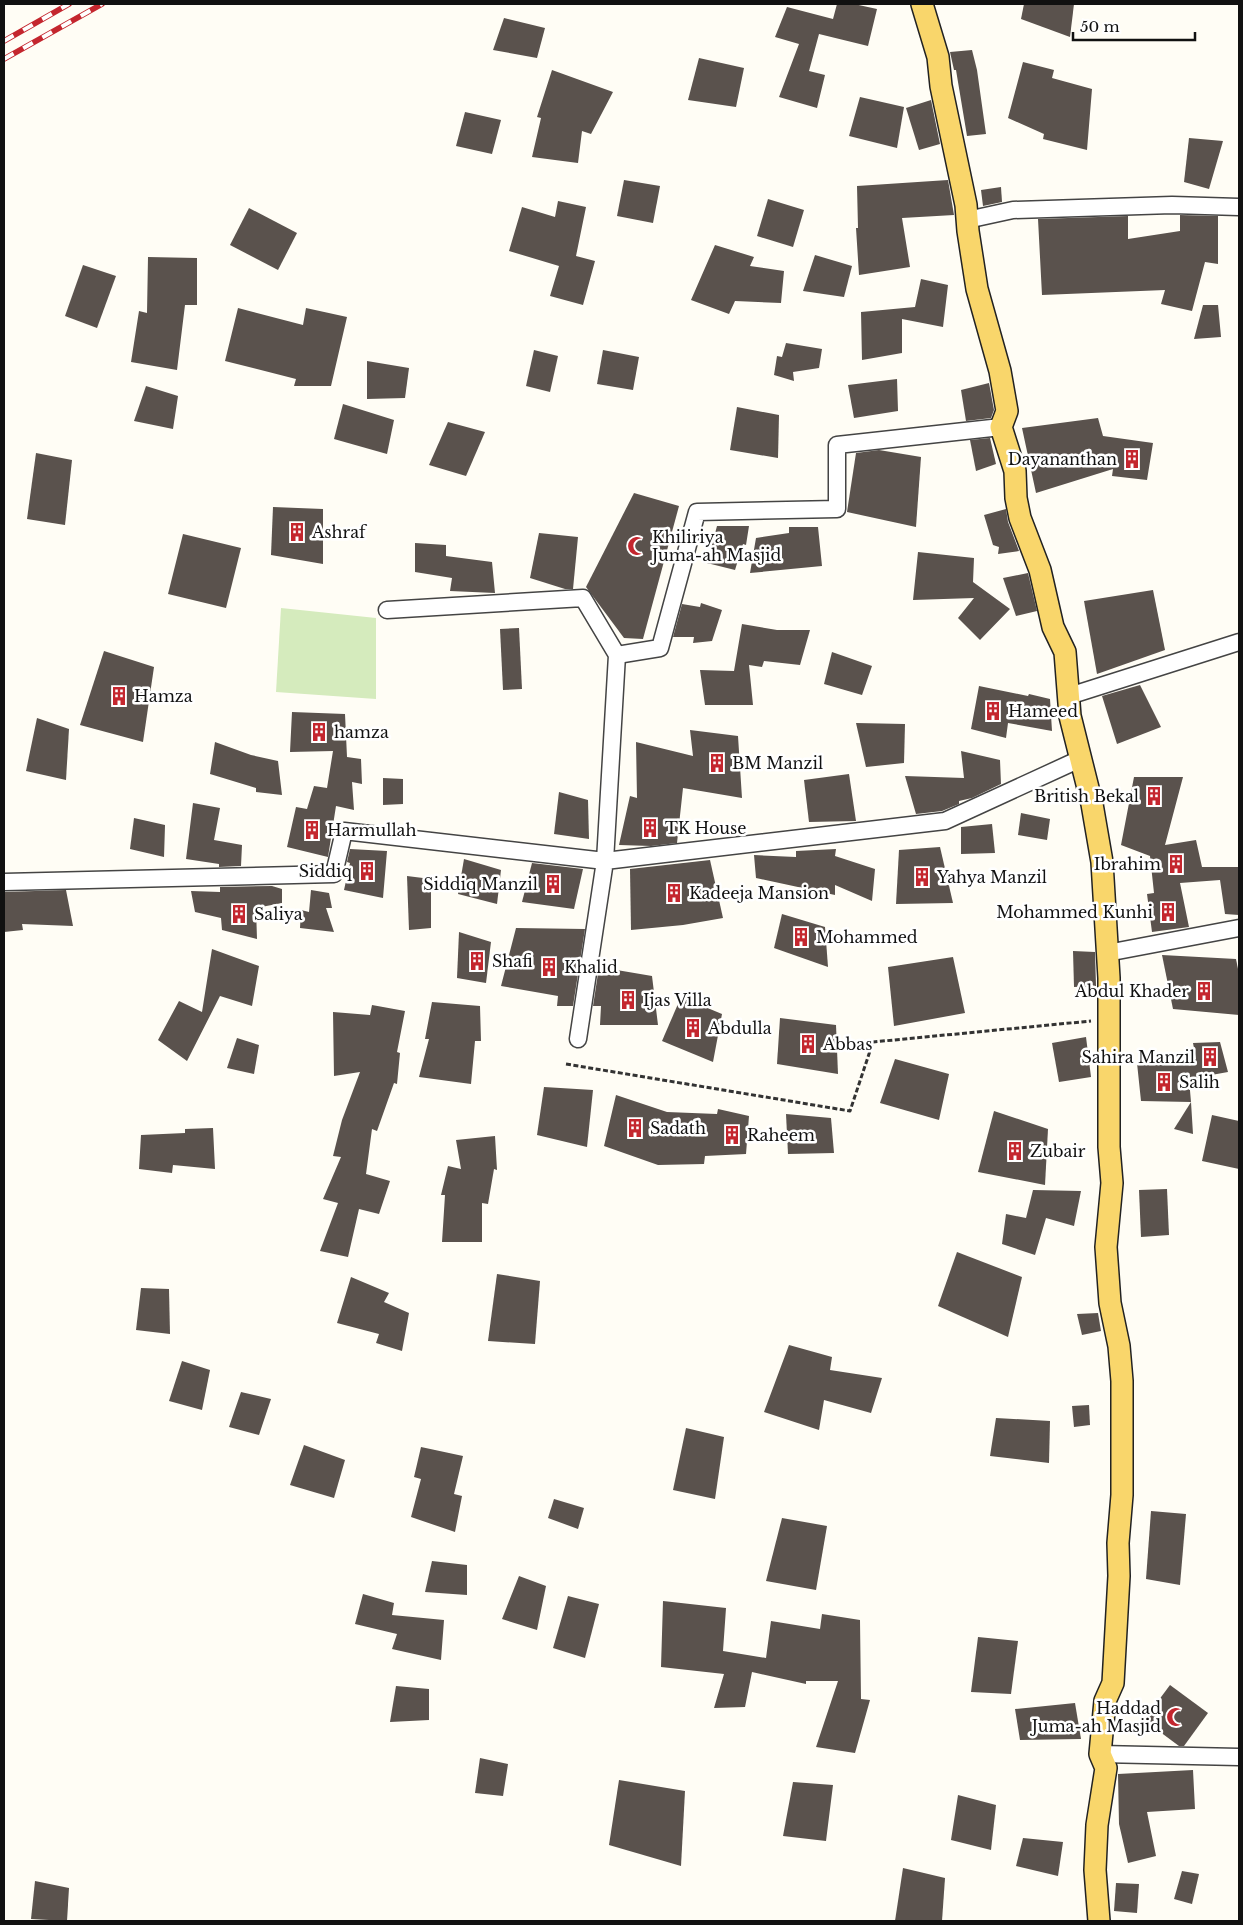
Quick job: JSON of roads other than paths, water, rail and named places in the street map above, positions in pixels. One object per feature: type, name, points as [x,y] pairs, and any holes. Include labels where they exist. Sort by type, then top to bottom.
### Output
[{"type":"main road","points":[[922,4],[938,57],[941,86],[966,205],[977,289],[998,362],[1007,411],[1001,427],[1015,471],[1016,498],[1020,518],[1040,570],[1053,626],[1066,652],[1070,716],[1092,804],[1102,862],[1109,978],[1109,1147],[1112,1183],[1106,1247],[1110,1303],[1119,1346],[1122,1381],[1122,1457],[1113,1683],[1105,1701],[1100,1754],[1106,1768],[1097,1825],[1095,1870],[1099,1921]]},
{"type":"street","points":[[967,220],[1013,210],[1172,205],[1239,207]]},
{"type":"street","points":[[617,655],[660,648],[697,512],[837,509],[837,445],[1001,427]]},
{"type":"street","points":[[387,610],[583,598],[617,655],[605,861],[578,1039]]},
{"type":"street","points":[[1069,696],[1239,642]]},
{"type":"street","points":[[4,882],[334,874],[344,831],[605,861],[945,821],[1080,759]]},
{"type":"street","points":[[1107,953],[1239,928]]},
{"type":"street","points":[[1100,1754],[1239,1756]]},
{"type":"railway","points":[[4,41],[69,4]]},
{"type":"railway","points":[[4,59],[102,4]]},
{"type":"place","name":"Dayananthan","points":[[1132,459]]},
{"type":"place","name":"Ashraf","points":[[297,532]]},
{"type":"place","name":"Khiliriya Juma-ah Masjid","points":[[637,546]]},
{"type":"place","name":"Hamza","points":[[119,696]]},
{"type":"place","name":"Hameed","points":[[993,711]]},
{"type":"place","name":"hamza","points":[[319,732]]},
{"type":"place","name":"BM Manzil","points":[[717,763]]},
{"type":"place","name":"British Bekal","points":[[1154,796]]},
{"type":"place","name":"TK House","points":[[650,828]]},
{"type":"place","name":"Harmullah","points":[[312,830]]},
{"type":"place","name":"Ibrahim","points":[[1176,864]]},
{"type":"place","name":"Siddiq","points":[[367,871]]},
{"type":"place","name":"Yahya Manzil","points":[[922,877]]},
{"type":"place","name":"Siddiq Manzil","points":[[553,884]]},
{"type":"place","name":"Kadeeja Mansion","points":[[674,893]]},
{"type":"place","name":"Mohammed Kunhi","points":[[1168,912]]},
{"type":"place","name":"Saliya","points":[[239,914]]},
{"type":"place","name":"Mohammed","points":[[801,937]]},
{"type":"place","name":"Shafi","points":[[477,961]]},
{"type":"place","name":"Khalid","points":[[549,967]]},
{"type":"place","name":"Abdul Khader","points":[[1204,991]]},
{"type":"place","name":"Ijas Villa","points":[[628,1000]]},
{"type":"place","name":"Abdulla","points":[[693,1028]]},
{"type":"place","name":"Abbas","points":[[808,1044]]},
{"type":"place","name":"Sahira Manzil","points":[[1210,1057]]},
{"type":"place","name":"Salih","points":[[1164,1082]]},
{"type":"place","name":"Sadath","points":[[635,1128]]},
{"type":"place","name":"Raheem","points":[[732,1135]]},
{"type":"place","name":"Zubair","points":[[1015,1151]]},
{"type":"place","name":"Haddad Juma-ah Masjid","points":[[1176,1717]]}]
